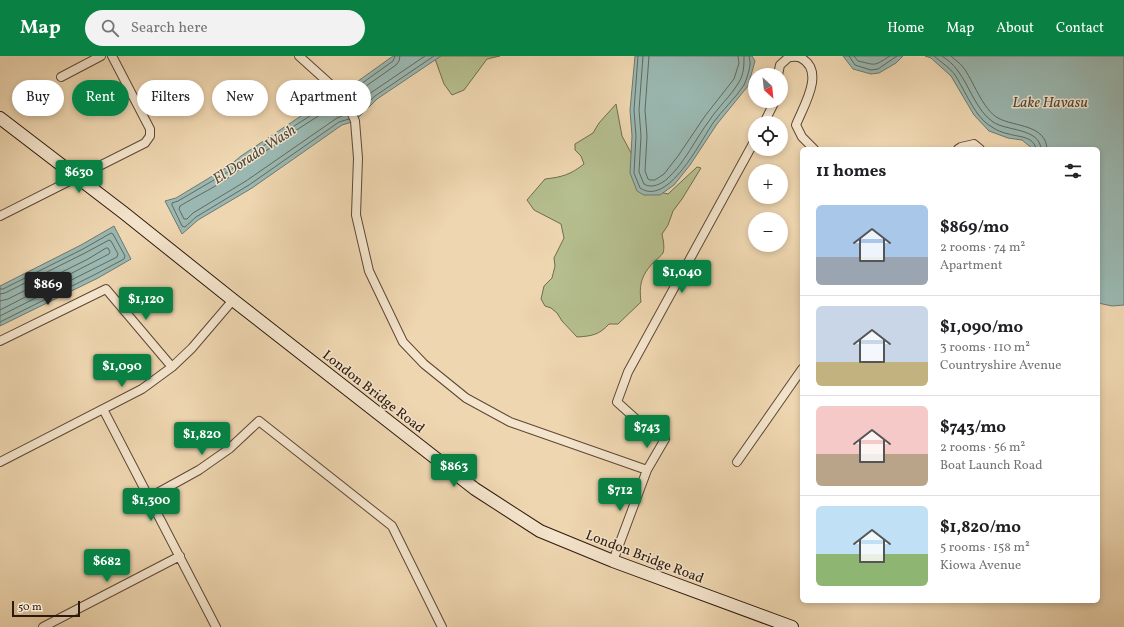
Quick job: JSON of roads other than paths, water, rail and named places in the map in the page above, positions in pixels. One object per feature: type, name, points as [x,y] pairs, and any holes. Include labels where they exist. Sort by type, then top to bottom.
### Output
[{"type":"street","points":[[61,77],[101,56]]},
{"type":"street","points":[[0,216],[145,143],[150,136],[150,129],[112,56]]},
{"type":"street","points":[[299,56],[340,93],[349,107],[355,121],[358,158],[356,215],[370,271],[403,342],[424,364],[466,398],[510,422],[647,470]]},
{"type":"street","points":[[779,68],[780,65],[789,57],[800,58],[809,65],[814,76],[812,88],[796,125],[802,137],[812,147]]},
{"type":"street","name":"London Bridge Road","points":[[0,118],[475,489],[540,530],[613,561],[792,627]]},
{"type":"street","points":[[961,147],[974,144],[978,147]]},
{"type":"street","points":[[613,561],[647,470],[665,439],[637,420],[617,402],[628,372],[748,153]]},
{"type":"street","points":[[0,342],[106,289],[172,367]]},
{"type":"street","points":[[0,462],[142,389],[172,367],[192,348],[233,300]]},
{"type":"street","points":[[737,462],[800,372]]},
{"type":"street","points":[[103,409],[150,497],[216,627]]},
{"type":"street","points":[[150,497],[205,466],[229,449],[259,421],[392,526],[442,627]]},
{"type":"street","points":[[43,627],[180,556]]},
{"type":"water","points":[[393,56],[441,56],[377,99],[371,105],[371,80],[360,80]]},
{"type":"water","points":[[635,56],[752,56],[755,61],[753,68],[748,68],[748,86],[717,124],[690,165],[674,185],[660,195],[644,195],[637,191],[630,173],[632,136],[630,110]]},
{"type":"water","points":[[843,56],[903,56],[896,63],[879,73],[871,74],[853,69]]},
{"type":"water","name":"Lake Havasu","points":[[925,56],[1124,56],[1124,305],[1112,306],[1100,303],[1100,147],[1031,147],[1022,140],[1008,138],[989,131],[974,115],[951,76],[931,58]]},
{"type":"water","name":"El Dorado Wash","points":[[301,116],[360,116],[355,121],[342,125],[252,188],[198,220],[182,234],[165,201],[176,198],[229,166],[241,156]]},
{"type":"water","points":[[114,226],[131,259],[98,278],[0,326],[0,286],[81,245]]}]
